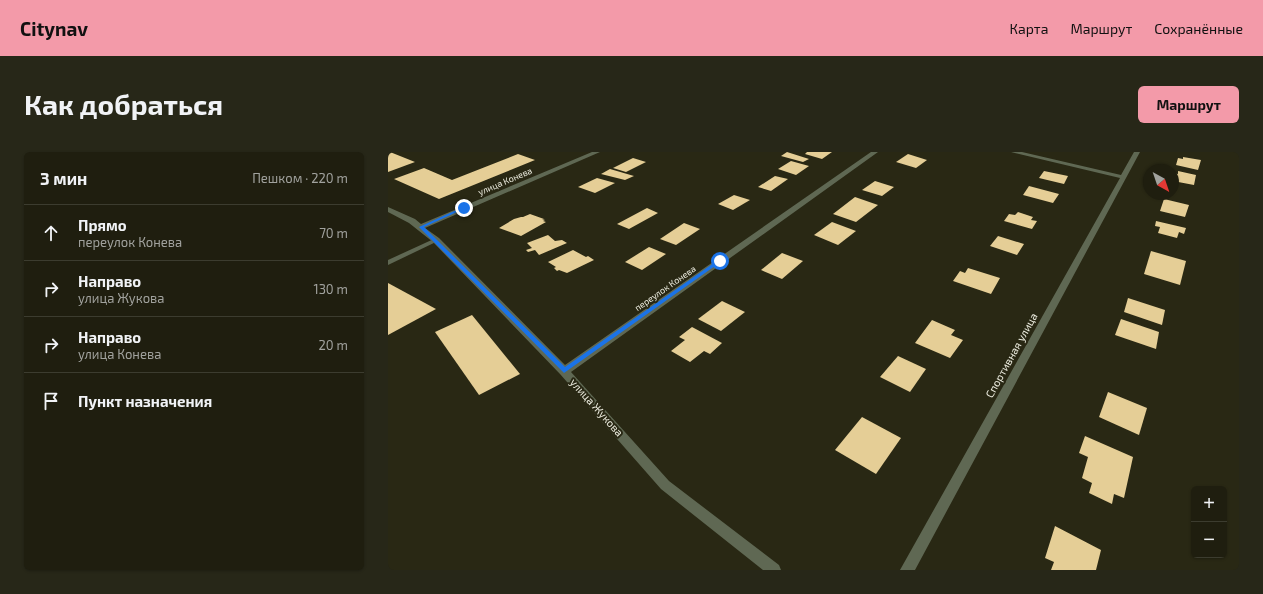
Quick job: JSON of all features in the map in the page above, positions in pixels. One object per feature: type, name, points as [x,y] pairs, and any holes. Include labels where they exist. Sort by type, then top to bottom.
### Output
[{"type":"street","name":"улица Конева","points":[[421,227],[597,152]]},
{"type":"street","name":"переулок Конева","points":[[564,371],[875,152]]},
{"type":"street","points":[[1014,152],[1124,177]]},
{"type":"street","name":"Спортивная улица","points":[[907,570],[1124,177],[1136,152]]},
{"type":"street","name":"улица Жукова","points":[[388,209],[421,227],[436,240],[564,371],[665,484],[774,570]]},
{"type":"lane","points":[[388,263],[436,240]]},
{"type":"building","points":[[388,152],[390,152],[415,162],[388,172]]},
{"type":"building","points":[[787,152],[809,159],[803,162],[781,156]]},
{"type":"building","points":[[807,152],[832,152],[822,159],[805,154]]},
{"type":"building","points":[[518,154],[535,160],[439,199],[394,179],[424,168],[452,180]]},
{"type":"building","points":[[908,154],[927,160],[916,168],[896,162]]},
{"type":"building","points":[[1183,157],[1201,160],[1198,170],[1176,164],[1178,158],[1183,159]]},
{"type":"building","points":[[633,158],[646,162],[626,172],[613,168]]},
{"type":"building","points":[[791,161],[809,166],[796,175],[778,169]]},
{"type":"building","points":[[610,169],[634,176],[625,180],[601,174]]},
{"type":"building","points":[[1044,171],[1068,176],[1064,184],[1039,178]]},
{"type":"building","points":[[1179,171],[1196,175],[1194,185],[1179,182]]},
{"type":"building","points":[[775,176],[788,179],[771,191],[758,187]]},
{"type":"building","points":[[597,178],[615,183],[595,193],[578,187]]},
{"type":"building","points":[[875,181],[894,187],[882,196],[862,190]]},
{"type":"building","points":[[1029,186],[1059,194],[1053,203],[1023,195]]},
{"type":"building","points":[[734,195],[750,200],[733,210],[718,204]]},
{"type":"building","points":[[855,197],[878,205],[856,222],[833,214]]},
{"type":"building","points":[[1164,200],[1189,205],[1185,217],[1160,211]]},
{"type":"building","points":[[647,208],[658,213],[629,229],[617,224]]},
{"type":"building","points":[[1018,212],[1033,217],[1031,220],[1037,221],[1032,229],[1004,221],[1009,214],[1015,215]]},
{"type":"building","points":[[530,214],[544,219],[542,219],[546,222],[521,236],[499,228],[514,219]]},
{"type":"building","points":[[1156,221],[1186,228],[1184,234],[1179,232],[1177,238],[1158,233],[1160,227],[1155,226]]},
{"type":"building","points":[[832,222],[856,231],[838,245],[814,235]]},
{"type":"building","points":[[684,223],[700,229],[676,245],[660,239]]},
{"type":"building","points":[[548,235],[555,241],[562,240],[567,243],[539,255],[535,250],[528,252],[526,250],[532,248],[527,243]]},
{"type":"building","points":[[998,236],[1024,244],[1017,255],[990,246]]},
{"type":"building","points":[[649,247],[666,254],[642,270],[625,262]]},
{"type":"building","points":[[573,250],[594,260],[567,273],[559,270],[557,271],[554,268],[556,267],[548,262]]},
{"type":"building","points":[[1151,251],[1186,261],[1180,285],[1144,274]]},
{"type":"building","points":[[782,253],[803,261],[782,279],[761,270]]},
{"type":"building","points":[[968,268],[1000,278],[991,294],[953,281],[960,271],[965,273]]},
{"type":"building","points":[[388,283],[436,309],[388,335]]},
{"type":"building","points":[[1128,298],[1165,310],[1162,325],[1124,312]]},
{"type":"building","points":[[722,301],[745,312],[721,331],[698,319]]},
{"type":"building","points":[[472,315],[520,374],[479,395],[435,332]]},
{"type":"building","points":[[1121,319],[1159,332],[1156,349],[1115,335]]},
{"type":"building","points":[[932,320],[955,330],[951,335],[963,340],[950,358],[915,343]]},
{"type":"building","points":[[692,327],[722,343],[710,354],[704,351],[690,362],[671,351],[685,340],[679,337]]},
{"type":"building","points":[[898,356],[926,369],[910,392],[880,377]]},
{"type":"building","points":[[1108,392],[1147,408],[1139,435],[1099,417]]},
{"type":"building","points":[[862,417],[901,438],[876,474],[835,450]]},
{"type":"building","points":[[1085,436],[1133,457],[1124,498],[1114,494],[1112,504],[1089,493],[1092,483],[1082,478],[1088,457],[1079,453]]},
{"type":"building","points":[[1055,526],[1101,550],[1096,570],[1051,570],[1054,562],[1045,558]]},
{"type":"route","points":[[464,208],[421,227],[436,240],[564,371],[720,261]]}]
